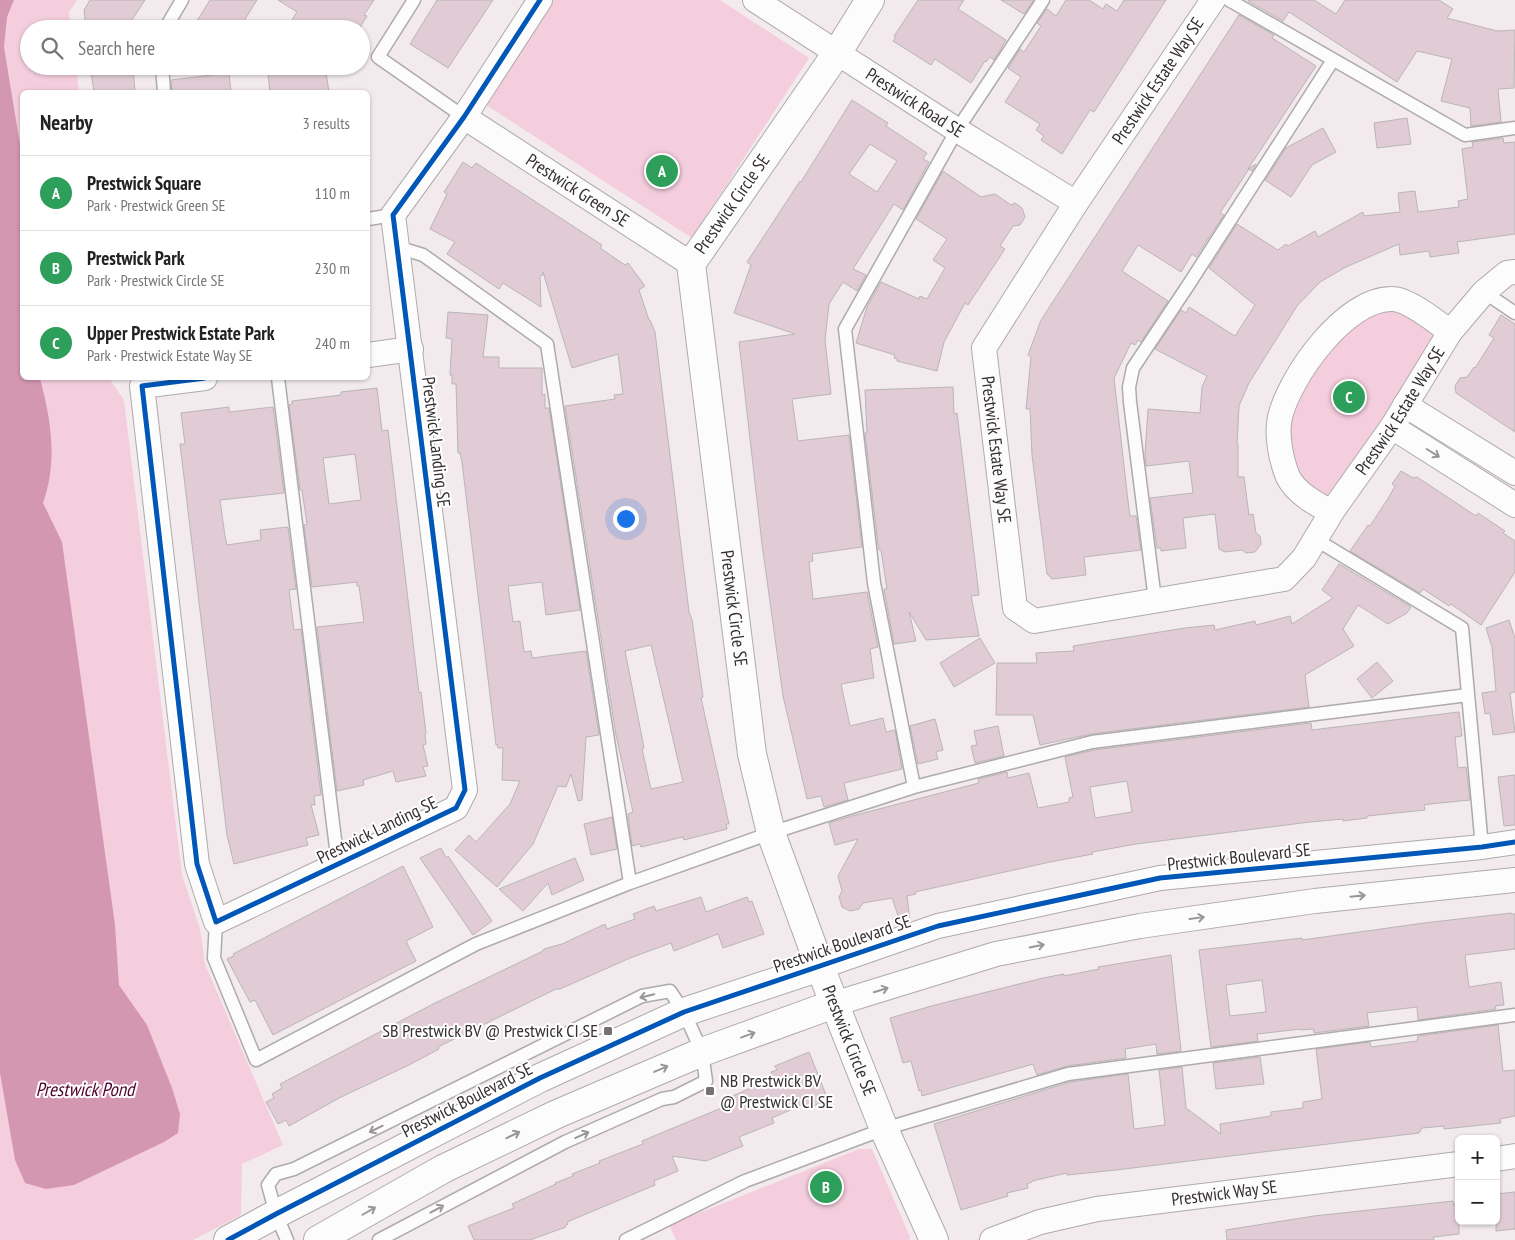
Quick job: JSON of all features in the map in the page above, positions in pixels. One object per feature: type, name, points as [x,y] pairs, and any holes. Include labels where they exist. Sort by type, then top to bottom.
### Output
[{"type":"street","points":[[393,216],[464,117],[540,0]]},
{"type":"street","name":"Prestwick Road SE","points":[[755,0],[957,130],[1076,203]]},
{"type":"street","name":"Prestwick Circle SE","points":[[870,0],[837,53],[691,264],[752,754],[771,834],[834,1004],[884,1129],[934,1240]]},
{"type":"street","name":"Prestwick Estate Way SE","points":[[1213,0],[1076,203],[984,348],[1015,608],[1034,620],[1284,579],[1304,558],[1331,512],[1392,427],[1450,332],[1484,292],[1507,273],[1515,272]]},
{"type":"street","name":"Prestwick Green SE","points":[[464,117],[691,264]]},
{"type":"street","name":"Prestwick Landing SE","points":[[216,922],[456,808],[465,790],[393,216]]},
{"type":"street","name":"Prestwick Estate Way SE","points":[[1331,512],[1308,500],[1289,478],[1279,450],[1280,418],[1297,376],[1338,324],[1373,301],[1393,298],[1420,310],[1450,332]]},
{"type":"street","points":[[370,355],[411,349]]},
{"type":"street","points":[[170,380],[136,382],[198,864],[216,922]]},
{"type":"street","points":[[1405,405],[1515,473]]},
{"type":"street","points":[[1392,427],[1515,505]]},
{"type":"street","name":"Prestwick Boulevard SE","points":[[228,1240],[540,1078],[684,1012],[938,926],[1160,878],[1482,847],[1515,842]]},
{"type":"street","points":[[326,1238],[443,1169],[557,1114],[702,1052],[834,1004],[996,954],[1130,928],[1315,901],[1515,880]]},
{"type":"street","points":[[1500,1158],[1515,1156]]},
{"type":"street","name":"Prestwick Way SE","points":[[992,1240],[1040,1222],[1097,1209],[1455,1164]]},
{"type":"lane","points":[[170,20],[182,0]]},
{"type":"lane","points":[[414,0],[378,57],[464,117]]},
{"type":"lane","points":[[914,787],[874,583],[844,329],[957,130],[1044,0]]},
{"type":"lane","points":[[1229,0],[1465,135],[1515,128]]},
{"type":"lane","points":[[1155,600],[1130,402],[1129,387],[1133,368],[1334,60]]},
{"type":"lane","points":[[163,75],[164,90]]},
{"type":"lane","points":[[370,219],[393,216]]},
{"type":"lane","points":[[397,247],[423,256],[547,344],[630,882]]},
{"type":"lane","points":[[1484,292],[1515,313]]},
{"type":"lane","points":[[278,380],[338,864]]},
{"type":"lane","points":[[1315,539],[1462,628],[1482,847]]},
{"type":"lane","points":[[216,922],[214,958],[256,1060],[476,944],[630,882],[914,787],[1092,742],[1468,695]]},
{"type":"lane","points":[[379,1240],[565,1142],[662,1099],[674,1097],[706,1082],[702,1052],[684,1012]]},
{"type":"lane","points":[[626,1240],[746,1181],[884,1129],[1068,1074],[1515,1015]]},
{"type":"lane","points":[[276,1214],[287,1240]]},
{"type":"shaded area","points":[[0,0],[77,0],[69,12],[70,20],[20,20],[20,75],[77,75],[79,90],[20,90],[20,380],[111,380],[124,400],[182,875],[200,929],[205,964],[283,1145],[242,1164],[241,1215],[193,1240],[0,1240]]},
{"type":"shaded area","points":[[554,0],[720,0],[809,58],[692,238],[486,105]]},
{"type":"shaded area","points":[[1373,301],[1450,332],[1333,510],[1289,478],[1280,418],[1297,376]]},
{"type":"shaded area","points":[[859,1149],[872,1149],[910,1237],[909,1240],[676,1240],[669,1225]]},
{"type":"water","name":"Prestwick Pond","points":[[0,0],[14,0],[7,17],[4,47],[20,145],[20,380],[40,380],[50,425],[52,456],[48,487],[43,503],[62,542],[115,925],[119,985],[147,1025],[172,1088],[180,1114],[178,1133],[164,1142],[74,1185],[46,1189],[25,1183],[15,1160],[0,1073]]},
{"type":"building","points":[[90,0],[145,0],[132,20],[85,20],[84,10]]},
{"type":"building","points":[[210,0],[257,0],[245,20],[198,20]]},
{"type":"building","points":[[278,0],[374,0],[364,15],[367,16],[365,20],[292,20],[297,12]]},
{"type":"building","points":[[437,0],[493,0],[448,68],[410,44]]},
{"type":"building","points":[[918,0],[964,0],[958,9],[1006,40],[994,60],[990,57],[985,61],[971,83],[935,59],[931,65],[893,41],[896,37],[894,36]]},
{"type":"building","points":[[1001,0],[1032,0],[1033,1],[1024,14]]},
{"type":"building","points":[[1066,0],[1089,0],[1103,9],[1106,4],[1117,11],[1124,0],[1166,0],[1094,112],[1090,110],[1062,154],[1041,140],[1044,136],[1036,130],[1040,124],[1005,102],[1021,77],[1008,68],[1020,49],[1024,52],[1041,26],[1037,23],[1047,9],[1056,16]]},
{"type":"building","points":[[1248,0],[1314,0],[1336,14],[1345,0],[1439,0],[1453,9],[1447,18],[1497,31],[1515,30],[1514,88],[1498,89],[1501,122],[1471,126],[1470,108],[1441,101],[1452,59],[1417,51],[1397,82],[1289,12],[1283,21]]},
{"type":"building","points":[[1239,15],[1274,35],[1272,38],[1316,66],[1248,169],[1256,164],[1252,171],[1249,169],[1220,213],[1224,215],[1196,257],[1192,254],[1181,272],[1138,245],[1122,271],[1168,301],[1141,342],[1138,340],[1135,345],[1131,343],[1114,378],[1130,516],[1136,516],[1141,550],[1084,557],[1086,575],[1052,579],[1047,574],[1032,455],[1030,409],[1026,409],[1031,357],[1028,355],[1041,320]]},
{"type":"building","points":[[91,75],[134,75],[135,90],[94,90]]},
{"type":"building","points":[[229,75],[231,90],[172,90],[171,80]]},
{"type":"building","points":[[268,75],[326,75],[329,90],[270,90]]},
{"type":"building","points":[[852,100],[888,123],[886,126],[927,153],[923,159],[929,162],[903,210],[894,204],[853,269],[866,275],[857,291],[843,282],[829,304],[825,340],[831,394],[792,399],[798,441],[849,435],[862,547],[812,554],[813,561],[809,562],[813,599],[867,592],[878,647],[870,649],[874,678],[841,684],[850,726],[883,718],[886,732],[895,730],[902,769],[844,783],[848,800],[824,807],[821,796],[807,799],[783,696],[762,544],[739,342],[795,334],[734,313],[751,265],[747,262],[801,182]],"holes":[[[870,144],[897,161],[877,192],[849,174]]]},
{"type":"building","points":[[1407,118],[1411,144],[1377,148],[1374,123]]},
{"type":"building","points":[[1323,128],[1336,152],[1312,165],[1291,197],[1265,180],[1286,148]]},
{"type":"building","points":[[1503,138],[1504,143],[1515,142],[1515,234],[1457,242],[1459,253],[1430,257],[1429,251],[1400,255],[1399,244],[1346,267],[1320,282],[1297,306],[1249,383],[1239,406],[1238,477],[1244,477],[1249,515],[1253,514],[1256,533],[1260,536],[1261,544],[1255,552],[1246,553],[1242,550],[1225,552],[1219,549],[1215,514],[1183,518],[1186,548],[1161,551],[1161,548],[1157,548],[1150,498],[1193,493],[1189,461],[1146,466],[1148,409],[1200,413],[1202,387],[1207,376],[1155,349],[1181,310],[1186,313],[1189,307],[1235,336],[1255,305],[1209,268],[1237,224],[1278,250],[1286,244],[1288,246],[1315,231],[1318,237],[1363,212],[1364,216],[1400,212],[1398,193],[1415,191],[1418,212],[1459,207],[1458,201],[1468,199],[1462,149],[1473,147],[1472,142]]},
{"type":"building","points":[[463,162],[472,168],[476,163],[602,245],[600,248],[625,265],[628,263],[645,286],[639,290],[655,332],[689,612],[692,620],[703,697],[701,698],[729,824],[726,824],[727,829],[684,840],[683,837],[641,847],[640,844],[632,846],[628,814],[633,812],[616,735],[565,406],[615,399],[614,395],[623,394],[618,354],[572,368],[543,272],[543,275],[540,276],[541,307],[503,283],[499,289],[447,254],[455,242],[430,229],[447,194],[444,192]],"holes":[[[651,645],[683,782],[651,789],[625,651]]]},
{"type":"building","points":[[943,171],[981,197],[995,194],[1011,205],[1015,203],[1022,208],[1025,217],[1020,225],[1013,226],[1000,246],[1005,249],[968,305],[965,303],[944,342],[937,371],[897,361],[894,358],[895,355],[856,343],[867,307],[881,282],[919,299],[920,296],[927,299],[945,268],[933,260],[947,239],[916,219]]},
{"type":"building","points":[[448,312],[488,315],[483,357],[499,357],[499,368],[542,368],[542,395],[545,394],[545,408],[549,408],[580,610],[546,615],[542,582],[508,586],[513,622],[520,621],[524,652],[531,651],[532,658],[586,651],[599,735],[586,737],[582,800],[578,801],[571,774],[566,787],[558,786],[533,844],[497,887],[455,850],[469,835],[476,842],[510,804],[520,781],[502,780],[503,748],[498,748],[496,745],[462,462],[460,453],[458,453],[456,384],[452,384],[452,375],[450,375],[452,339],[446,338]]},
{"type":"building","points":[[1501,315],[1515,324],[1515,432],[1456,393],[1455,386],[1460,378],[1467,377],[1475,368],[1494,338],[1489,335]]},
{"type":"building","points":[[953,387],[954,414],[957,413],[979,595],[971,596],[979,636],[926,640],[909,612],[916,641],[894,644],[884,589],[887,589],[881,550],[879,550],[878,545],[865,433],[867,432],[865,390]]},
{"type":"building","points":[[377,388],[382,431],[388,430],[419,693],[421,692],[426,733],[426,744],[423,745],[428,766],[423,767],[426,776],[396,782],[393,771],[363,780],[364,785],[337,791],[317,627],[364,622],[357,582],[312,587],[304,525],[307,524],[302,490],[300,490],[289,405],[292,404],[292,401],[341,395],[341,392]],"holes":[[[355,454],[361,500],[329,504],[323,458]]]},
{"type":"building","points":[[229,407],[229,412],[273,407],[284,493],[220,500],[227,545],[261,540],[260,530],[288,527],[296,589],[289,590],[294,630],[301,629],[321,795],[314,796],[315,805],[311,805],[319,835],[306,838],[308,845],[234,864],[227,835],[180,444],[185,444],[181,413]]},
{"type":"building","points":[[1401,471],[1413,478],[1417,477],[1476,516],[1478,513],[1505,531],[1503,533],[1515,541],[1515,572],[1481,625],[1451,604],[1449,606],[1423,589],[1420,593],[1350,551],[1368,525],[1370,526],[1389,497],[1395,486],[1392,484]]},
{"type":"building","points":[[1339,564],[1411,607],[1407,613],[1388,624],[1358,605],[1343,629],[1354,646],[1305,675],[1309,707],[1091,734],[1040,745],[1033,715],[996,715],[997,663],[1037,663],[1036,653],[1074,651],[1073,646],[1185,628],[1214,625],[1215,630],[1255,621],[1256,625],[1290,616],[1292,624],[1333,598],[1322,590]]},
{"type":"building","points":[[1509,620],[1515,638],[1515,692],[1510,693],[1515,732],[1493,735],[1490,713],[1485,714],[1482,693],[1496,691],[1492,647],[1486,628]]},
{"type":"building","points":[[980,638],[995,663],[954,687],[940,663]]},
{"type":"building","points":[[1377,662],[1393,681],[1372,698],[1357,679]]},
{"type":"building","points":[[1459,712],[1462,736],[1455,737],[1458,768],[1466,767],[1470,800],[1424,805],[1425,810],[1367,816],[1367,818],[1310,822],[1136,844],[1092,852],[1093,854],[915,892],[916,894],[907,896],[910,921],[901,924],[892,898],[863,903],[859,909],[850,911],[842,907],[839,897],[842,891],[838,876],[858,839],[835,845],[829,823],[979,783],[978,779],[1007,772],[1008,778],[1029,773],[1038,808],[1069,802],[1069,798],[1073,797],[1065,757],[1094,750],[1311,723],[1312,730]],"holes":[[[1127,781],[1132,812],[1095,818],[1090,787]]]},
{"type":"building","points":[[935,719],[943,750],[936,752],[938,759],[918,764],[910,726]]},
{"type":"building","points":[[998,726],[1004,756],[975,763],[971,746],[977,745],[974,731]]},
{"type":"building","points":[[1515,775],[1515,825],[1504,826],[1498,777]]},
{"type":"building","points":[[612,817],[617,849],[591,855],[584,824]]},
{"type":"building","points":[[441,848],[446,858],[448,856],[492,921],[473,935],[420,858]]},
{"type":"building","points":[[575,858],[584,880],[552,895],[548,883],[523,911],[499,889]]},
{"type":"building","points":[[403,866],[433,927],[406,941],[416,961],[273,1035],[255,1000],[250,1002],[227,959],[234,956],[233,954]]},
{"type":"building","points":[[701,897],[706,912],[747,897],[749,902],[752,901],[764,934],[723,948],[718,934],[674,951],[671,943],[630,958],[560,989],[556,989],[438,1047],[439,1049],[409,1065],[341,1097],[289,1126],[286,1120],[278,1124],[266,1102],[274,1098],[272,1094],[282,1088],[280,1084],[435,1003],[544,949],[562,944],[605,924],[607,929],[635,919],[633,914],[654,906],[656,911]]},
{"type":"building","points":[[1515,914],[1515,949],[1465,955],[1469,987],[1501,982],[1504,1005],[1495,1006],[1496,1009],[1418,1020],[1417,1007],[1367,1013],[1369,1026],[1314,1033],[1313,1029],[1301,1029],[1257,1034],[1258,1041],[1211,1047],[1199,950],[1302,938],[1302,940],[1424,923]],"holes":[[[1262,980],[1266,1012],[1230,1016],[1226,985]]]},
{"type":"building","points":[[1171,955],[1181,1051],[1157,1054],[1156,1044],[1125,1049],[1126,1058],[1067,1066],[1037,1075],[1033,1064],[922,1096],[911,1061],[903,1063],[890,1018],[1043,978],[1064,974],[1064,976],[1099,969],[1098,967]]},
{"type":"building","points":[[1498,1025],[1503,1071],[1515,1070],[1515,1116],[1500,1119],[1501,1123],[1444,1129],[1444,1126],[1422,1128],[1419,1133],[1116,1170],[1067,1175],[1067,1173],[1032,1181],[1027,1184],[1028,1188],[1007,1193],[1008,1196],[961,1210],[934,1124],[1070,1082],[1128,1074],[1134,1129],[1165,1125],[1159,1070],[1182,1067],[1186,1108],[1221,1134],[1220,1124],[1271,1116],[1271,1112],[1303,1108],[1303,1102],[1322,1099],[1316,1049],[1370,1042],[1371,1047],[1417,1041],[1418,1036]]},
{"type":"building","points":[[809,1052],[828,1100],[806,1109],[804,1104],[772,1118],[774,1123],[739,1137],[743,1146],[706,1161],[672,1156],[678,1171],[654,1181],[655,1185],[567,1222],[566,1227],[530,1240],[474,1240],[468,1226],[514,1208],[512,1204],[573,1176],[572,1174],[600,1163],[599,1161],[643,1144],[642,1141],[731,1104],[728,1098],[773,1078],[771,1072],[777,1070],[775,1066]]},
{"type":"building","points":[[1260,1057],[1264,1084],[1216,1089],[1213,1063]]},
{"type":"building","points":[[1515,1192],[1515,1229],[1496,1231],[1496,1225],[1500,1225],[1500,1194]]},
{"type":"building","points":[[1453,1201],[1455,1205],[1455,1225],[1459,1225],[1459,1234],[1433,1237],[1434,1240],[1227,1240],[1226,1230],[1314,1216]]},
{"type":"cycle path","points":[[189,380],[142,386],[197,864],[216,922],[456,808],[465,790],[393,215],[464,117],[540,0]]},
{"type":"cycle path","points":[[228,1240],[540,1078],[684,1012],[938,926],[1160,878],[1482,847],[1515,842]]},
{"type":"place","name":"Prestwick Square","points":[[662,171]]},
{"type":"place","name":"Upper Prestwick Estate Park","points":[[1349,397]]},
{"type":"place","name":"SB Prestwick BV @ Prestwick CI SE","points":[[608,1031]]},
{"type":"place","name":"NB Prestwick BV @ Prestwick CI SE","points":[[710,1091]]},
{"type":"place","name":"Prestwick Park","points":[[826,1187]]}]
